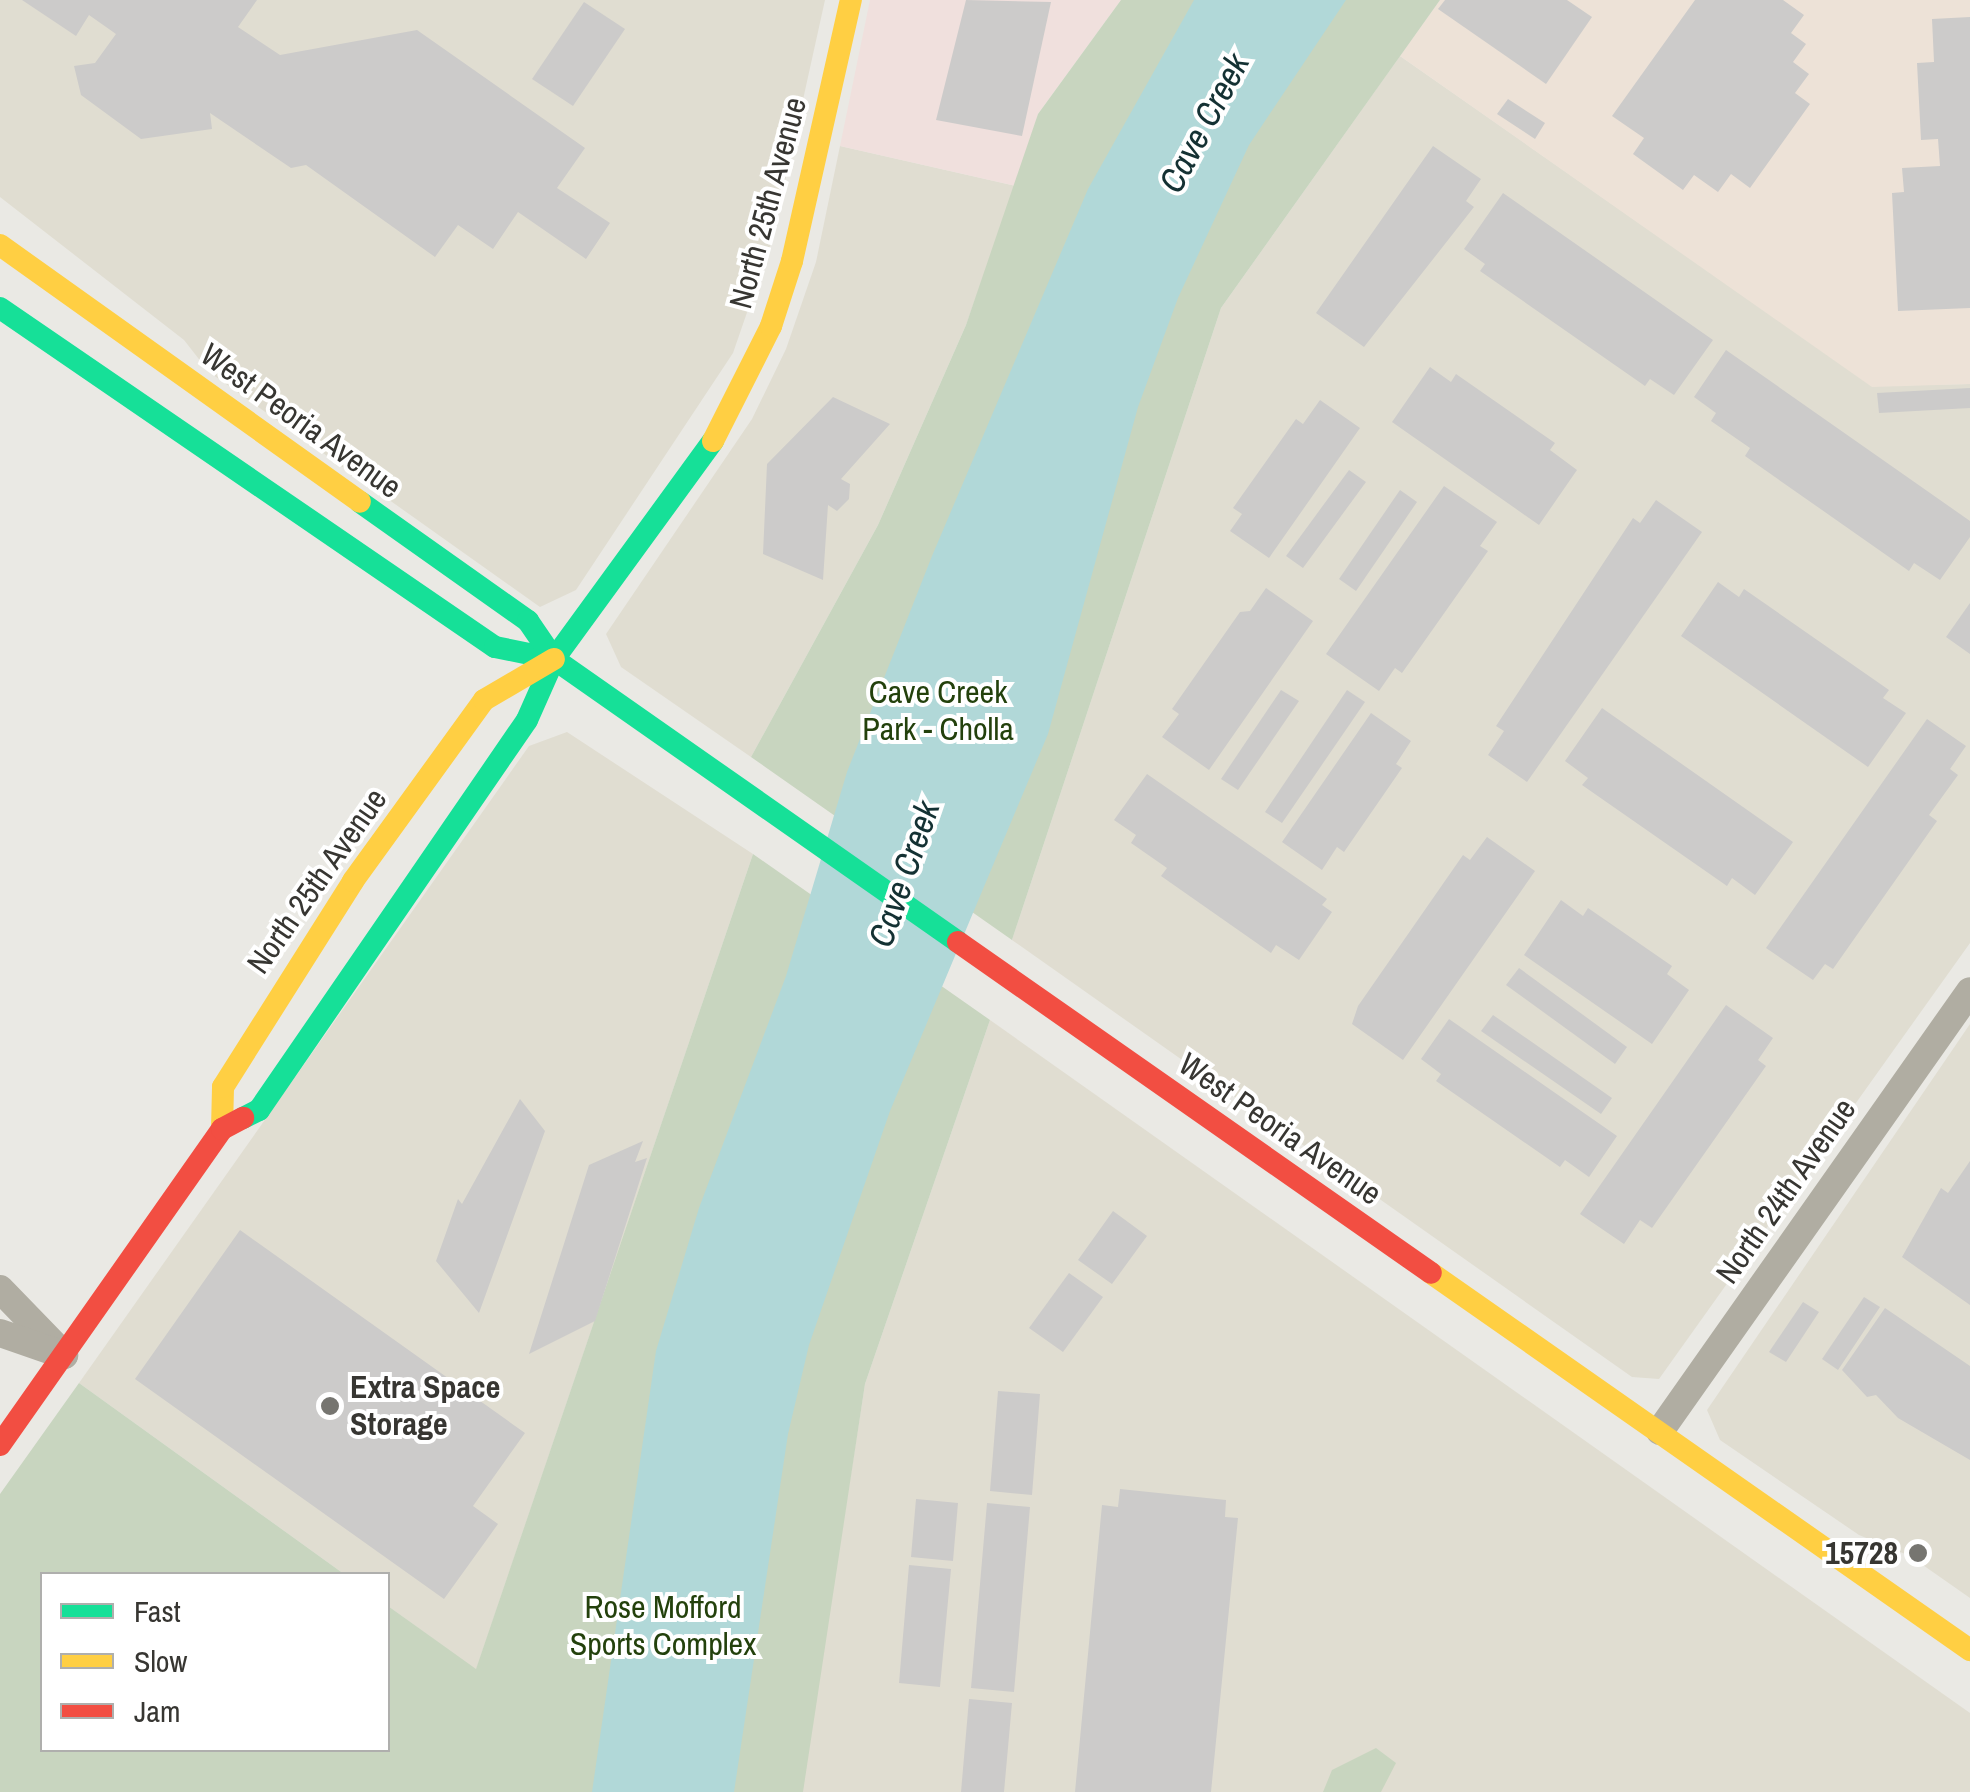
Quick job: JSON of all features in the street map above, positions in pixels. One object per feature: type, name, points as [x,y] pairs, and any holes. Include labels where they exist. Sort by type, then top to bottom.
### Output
[{"type":"main road","name":"North 25th Avenue","points":[[0,1445],[222,1129],[259,1110],[527,720],[554,659],[712,444],[745,385],[792,261],[851,0]]},
{"type":"main road","name":"West Peoria Avenue","points":[[0,245],[528,621],[554,659],[1970,1650]]},
{"type":"main road","name":"West Peoria Avenue","points":[[0,308],[495,647],[554,659]]},
{"type":"main road","name":"North 25th Avenue","points":[[222,1129],[223,1088],[353,881],[484,700],[554,659]]},
{"type":"street","name":"North 24th Avenue","points":[[1660,1432],[1970,991]]},
{"type":"street","points":[[0,1289],[64,1355]]},
{"type":"street","points":[[0,1333],[64,1355]]},
{"type":"shaded area","points":[[0,0],[825,0],[772,240],[733,353],[576,590],[540,607],[209,372],[184,340],[0,197]]},
{"type":"shaded area","points":[[870,0],[1121,0],[1038,114],[1016,186],[840,146]]},
{"type":"shaded area","points":[[1440,0],[1970,0],[1970,384],[1872,387],[1400,56]]},
{"type":"shaded area","points":[[1400,56],[1872,386],[1970,384],[1970,943],[1659,1379],[1632,1377],[1012,940],[1221,308]]},
{"type":"shaded area","points":[[840,146],[1016,186],[966,325],[878,525],[751,757],[621,667],[606,634],[752,419],[786,349],[816,262]]},
{"type":"shaded area","points":[[567,732],[753,854],[476,1670],[390,1607],[390,1572],[341,1572],[79,1383],[529,746]]},
{"type":"shaded area","points":[[990,1020],[1970,1713],[1970,1792],[801,1792],[865,1384]]},
{"type":"shaded area","points":[[1970,1024],[1970,1598],[1910,1556],[1859,1535],[1720,1440],[1707,1410]]},
{"type":"green space","name":"Cave Creek Park - Cholla","points":[[1121,0],[1440,0],[1221,308],[1012,940],[751,757],[878,525],[966,325],[1038,114]]},
{"type":"green space","name":"Rose Mofford Sports Complex","points":[[753,854],[990,1020],[865,1384],[803,1792],[0,1792],[0,1494],[79,1383],[341,1572],[40,1572],[40,1752],[390,1752],[390,1607],[476,1669]]},
{"type":"green space","points":[[1376,1748],[1396,1763],[1381,1792],[1323,1792],[1332,1770]]},
{"type":"water","name":"Cave Creek","points":[[1194,0],[1346,0],[1249,145],[1178,298],[1138,407],[1048,734],[890,1111],[809,1345],[788,1434],[734,1792],[592,1792],[656,1351],[699,1208],[786,976],[847,772],[932,556],[1088,189]]},
{"type":"building","points":[[22,0],[257,0],[238,27],[280,55],[417,30],[585,148],[557,188],[610,223],[586,259],[518,212],[493,249],[458,225],[435,257],[306,165],[291,168],[210,113],[212,129],[141,139],[81,95],[74,66],[95,63],[116,34],[89,15],[76,36]]},
{"type":"building","points":[[966,0],[1051,2],[1022,136],[936,120]]},
{"type":"building","points":[[1445,0],[1567,0],[1592,17],[1546,84],[1438,9]]},
{"type":"building","points":[[1695,0],[1783,0],[1804,15],[1791,33],[1806,44],[1793,62],[1809,74],[1795,93],[1810,104],[1750,188],[1731,174],[1718,192],[1694,175],[1683,190],[1633,154],[1644,138],[1612,116]]},
{"type":"building","points":[[584,2],[625,29],[573,106],[532,79]]},
{"type":"building","points":[[1970,17],[1970,308],[1898,311],[1892,193],[1904,192],[1902,168],[1940,166],[1938,139],[1921,140],[1917,63],[1934,62],[1932,19]]},
{"type":"building","points":[[1508,99],[1545,123],[1535,139],[1497,114]]},
{"type":"building","points":[[1433,146],[1481,179],[1466,201],[1474,207],[1364,347],[1316,313]]},
{"type":"building","points":[[1503,193],[1713,340],[1674,395],[1650,379],[1645,386],[1480,271],[1485,264],[1464,249]]},
{"type":"building","points":[[1726,350],[1970,521],[1970,537],[1940,580],[1914,563],[1909,571],[1745,456],[1750,448],[1711,421],[1716,413],[1694,397]]},
{"type":"building","points":[[1430,367],[1451,382],[1456,374],[1555,443],[1550,450],[1577,470],[1539,525],[1392,422]]},
{"type":"building","points":[[1970,388],[1970,408],[1879,413],[1877,393]]},
{"type":"building","points":[[833,397],[890,424],[841,479],[850,484],[849,499],[837,511],[828,505],[823,580],[763,554],[767,464]]},
{"type":"building","points":[[1320,400],[1360,428],[1269,558],[1230,531],[1242,514],[1233,508],[1296,419],[1303,424]]},
{"type":"building","points":[[1349,470],[1366,482],[1303,568],[1286,556]]},
{"type":"building","points":[[1444,486],[1497,522],[1480,546],[1488,551],[1402,673],[1395,668],[1379,691],[1326,654]]},
{"type":"building","points":[[1400,490],[1417,502],[1356,591],[1339,579]]},
{"type":"building","points":[[1656,500],[1702,532],[1527,782],[1488,755],[1504,731],[1496,726],[1633,518],[1640,523]]},
{"type":"building","points":[[1718,582],[1739,597],[1744,589],[1889,690],[1883,698],[1906,713],[1868,767],[1681,636]]},
{"type":"building","points":[[1266,588],[1313,621],[1209,770],[1162,737],[1179,714],[1172,709],[1240,612],[1250,611]]},
{"type":"building","points":[[1970,603],[1970,654],[1946,637]]},
{"type":"building","points":[[1281,690],[1299,701],[1238,790],[1221,779]]},
{"type":"building","points":[[1347,690],[1365,702],[1282,823],[1265,812]]},
{"type":"building","points":[[1602,708],[1793,842],[1755,895],[1732,878],[1727,886],[1582,785],[1588,778],[1565,761]]},
{"type":"building","points":[[1371,713],[1411,741],[1396,764],[1402,768],[1344,852],[1337,847],[1322,870],[1282,842]]},
{"type":"building","points":[[1927,719],[1966,746],[1950,769],[1958,775],[1929,815],[1937,821],[1833,969],[1825,964],[1813,980],[1766,948]]},
{"type":"building","points":[[1147,774],[1327,899],[1322,905],[1332,912],[1299,960],[1276,945],[1271,953],[1161,876],[1167,868],[1131,843],[1136,835],[1114,820]]},
{"type":"building","points":[[1487,837],[1535,871],[1403,1060],[1352,1024],[1358,1006],[1463,855],[1470,860]]},
{"type":"building","points":[[1561,900],[1583,916],[1588,908],[1672,966],[1667,974],[1689,990],[1652,1044],[1524,955]]},
{"type":"building","points":[[1519,968],[1627,1047],[1615,1064],[1506,985]]},
{"type":"building","points":[[1726,1005],[1773,1038],[1758,1060],[1766,1066],[1652,1228],[1640,1220],[1624,1244],[1580,1214]]},
{"type":"building","points":[[1493,1015],[1612,1098],[1601,1114],[1481,1031]]},
{"type":"building","points":[[1449,1019],[1617,1136],[1589,1177],[1565,1160],[1560,1167],[1436,1081],[1441,1074],[1421,1059]]},
{"type":"building","points":[[520,1099],[545,1131],[479,1313],[436,1261],[458,1199],[462,1204]]},
{"type":"building","points":[[643,1141],[635,1162],[647,1158],[595,1321],[529,1354],[589,1165]]},
{"type":"building","points":[[1970,1161],[1970,1305],[1902,1257],[1941,1188],[1948,1193]]},
{"type":"building","points":[[1113,1211],[1147,1236],[1112,1284],[1078,1260]]},
{"type":"building","name":"Extra Space Storage","points":[[240,1230],[525,1433],[473,1506],[498,1524],[444,1599],[135,1379]]},
{"type":"building","points":[[1069,1273],[1103,1297],[1063,1352],[1029,1328]]},
{"type":"building","points":[[1864,1297],[1880,1307],[1838,1370],[1822,1359]]},
{"type":"building","points":[[1803,1302],[1819,1312],[1786,1362],[1769,1352]]},
{"type":"building","points":[[1885,1308],[1970,1366],[1970,1460],[1898,1418],[1876,1395],[1867,1397],[1842,1370]]},
{"type":"building","points":[[998,1391],[1040,1394],[1032,1495],[990,1491]]},
{"type":"building","points":[[1120,1489],[1226,1500],[1225,1517],[1238,1518],[1211,1792],[1075,1792],[1102,1505],[1118,1507]]},
{"type":"building","points":[[916,1499],[958,1503],[953,1561],[911,1557]]},
{"type":"building","points":[[987,1503],[1030,1507],[1014,1692],[971,1688]]},
{"type":"building","points":[[909,1565],[951,1569],[940,1687],[899,1683]]},
{"type":"building","points":[[969,1699],[1012,1703],[1004,1792],[961,1792]]},
{"type":"traffic: fast","points":[[0,308],[495,647],[554,659]]},
{"type":"traffic: fast","points":[[243,1118],[259,1110],[527,720],[554,659],[713,441]]},
{"type":"traffic: fast","points":[[360,502],[528,621],[554,659],[958,942]]},
{"type":"traffic: slow","points":[[713,441],[771,326],[792,261],[851,0]]},
{"type":"traffic: slow","points":[[0,245],[360,502]]},
{"type":"traffic: slow","points":[[222,1129],[223,1087],[353,881],[484,700],[554,659]]},
{"type":"traffic: slow","points":[[1431,1273],[1970,1650]]},
{"type":"traffic: jam","points":[[958,942],[1431,1273]]},
{"type":"traffic: jam","points":[[0,1445],[222,1129],[243,1118]]},
{"type":"place","name":"Extra Space Storage","points":[[330,1406]]},
{"type":"place","name":"15728","points":[[1918,1553]]}]
